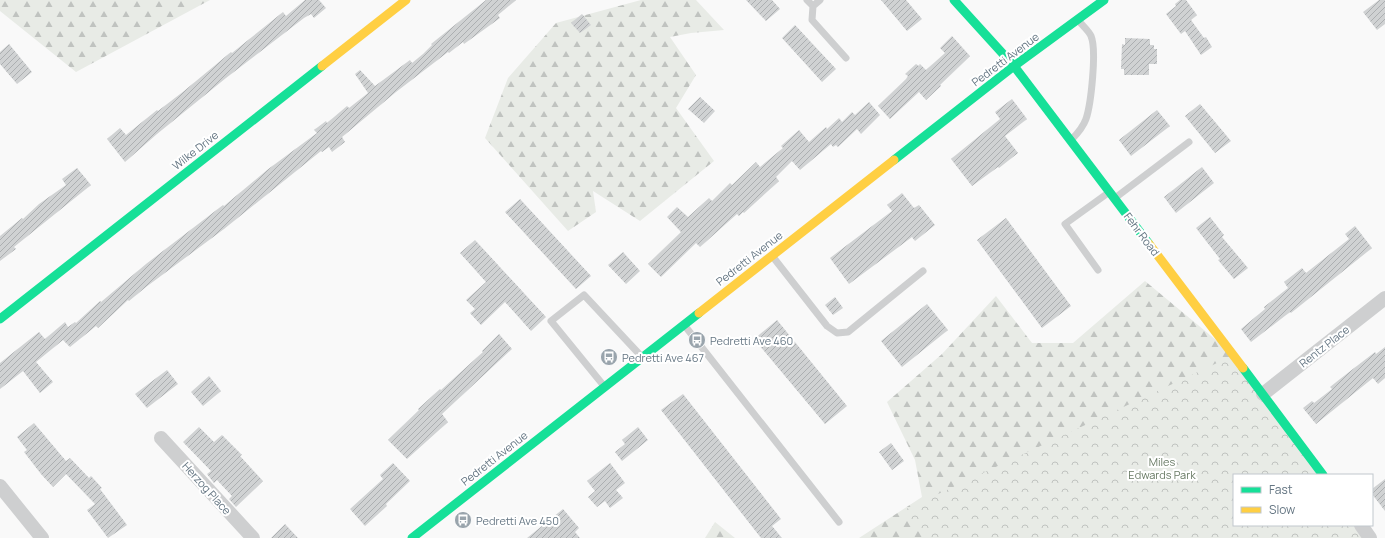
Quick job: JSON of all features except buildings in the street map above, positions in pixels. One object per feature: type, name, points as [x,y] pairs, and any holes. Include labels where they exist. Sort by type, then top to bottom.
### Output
[{"type":"street","name":"Wilke Drive","points":[[0,319],[406,0]]},
{"type":"street","name":"Fehr Road","points":[[954,0],[1014,66],[1322,474]]},
{"type":"street","name":"Pedretti Avenue","points":[[412,538],[1014,66],[1104,0]]},
{"type":"street","name":"Rentz Place","points":[[1263,394],[1385,298]]},
{"type":"street","name":"Herzog Place","points":[[161,438],[253,538]]},
{"type":"street","points":[[0,486],[42,538]]},
{"type":"street","points":[[1362,526],[1370,538]]},
{"type":"lane","points":[[807,0],[813,6]]},
{"type":"lane","points":[[820,0],[813,6],[812,20],[846,58]]},
{"type":"lane","points":[[1071,141],[1081,130],[1086,120],[1091,98],[1094,53],[1091,36],[1078,19]]},
{"type":"lane","points":[[1098,270],[1065,224],[1112,195],[1189,142]]},
{"type":"lane","points":[[772,255],[827,326],[837,333],[848,332],[923,270]]},
{"type":"lane","points":[[604,387],[551,321],[584,295],[642,357]]},
{"type":"lane","points":[[684,324],[839,522]]},
{"type":"green space","points":[[0,0],[210,0],[76,72],[0,11]]},
{"type":"green space","points":[[641,0],[696,0],[724,30],[691,33],[670,37],[696,75],[676,108],[714,161],[640,221],[593,191],[596,212],[568,231],[485,138],[508,78],[556,23]]},
{"type":"green space","points":[[1145,281],[1234,355],[1233,526],[1277,538],[859,538],[922,497],[915,460],[887,402],[942,354],[996,296],[1032,343],[1073,343]]},
{"type":"green space","name":"Miles Edwards Park","points":[[1234,355],[1322,474],[1233,474],[1233,526],[1362,526],[1370,538],[924,538],[902,511]]},
{"type":"green space","points":[[715,522],[735,538],[705,538]]},
{"type":"traffic: fast","points":[[954,0],[1014,66],[1149,244]]},
{"type":"traffic: fast","points":[[894,160],[1014,66],[1104,0]]},
{"type":"traffic: fast","points":[[0,319],[322,66]]},
{"type":"traffic: fast","points":[[412,538],[699,313]]},
{"type":"traffic: fast","points":[[1243,368],[1322,474]]},
{"type":"traffic: slow","points":[[322,66],[406,0]]},
{"type":"traffic: slow","points":[[699,313],[894,160]]},
{"type":"traffic: slow","points":[[1149,244],[1243,368]]},
{"type":"place","name":"Pedretti Ave 460","points":[[697,340]]},
{"type":"place","name":"Pedretti Ave 467","points":[[609,357]]},
{"type":"place","name":"Pedretti Ave 450","points":[[463,520]]}]
